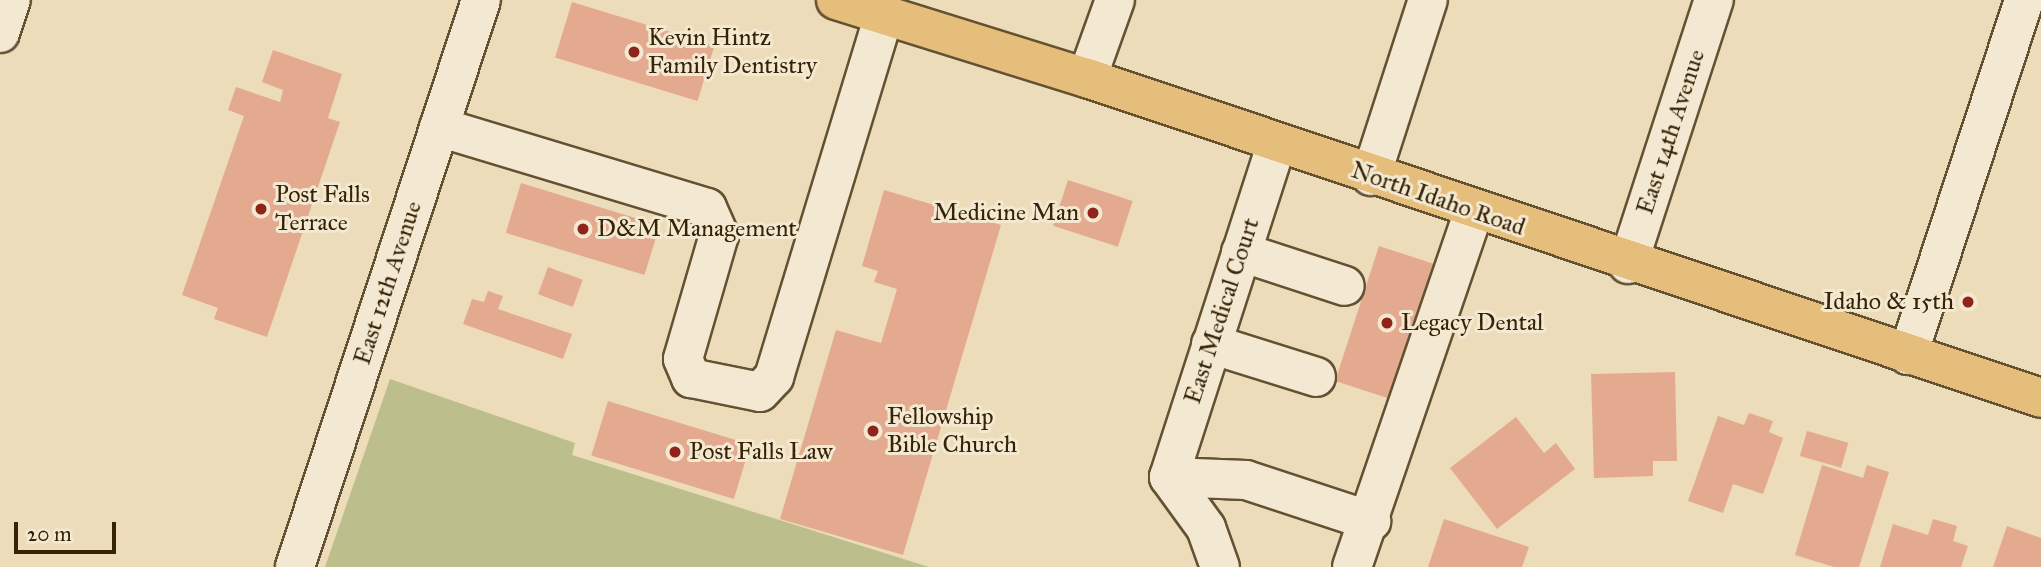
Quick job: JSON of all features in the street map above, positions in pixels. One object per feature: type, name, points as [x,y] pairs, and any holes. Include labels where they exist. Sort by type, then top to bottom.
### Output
[{"type":"main road","name":"North Idaho Road","points":[[836,0],[1087,78],[1628,264],[2041,398]]},
{"type":"street","points":[[0,33],[11,0]]},
{"type":"street","name":"East 12th Avenue","points":[[295,567],[481,0]]},
{"type":"street","points":[[1087,78],[1115,0]]},
{"type":"street","points":[[1371,176],[1428,0]]},
{"type":"street","name":"East 14th Avenue","points":[[1628,264],[1714,0]]},
{"type":"street","points":[[1908,355],[2024,0]]},
{"type":"street","points":[[439,127],[708,208],[719,235],[683,359],[691,378],[760,392],[774,377],[884,15]]},
{"type":"street","name":"East Medical Court","points":[[1169,477],[1276,145]]},
{"type":"street","points":[[1352,567],[1371,521],[1474,211]]},
{"type":"street","points":[[1241,252],[1345,286]]},
{"type":"street","points":[[1211,344],[1316,377]]},
{"type":"street","points":[[1169,477],[1246,480],[1371,521]]},
{"type":"street","points":[[1169,477],[1206,528],[1220,567]]},
{"type":"green space","points":[[390,379],[575,443],[572,455],[929,567],[325,567]]},
{"type":"building","name":"Kevin Hintz Family Dentistry","points":[[572,2],[714,46],[698,101],[555,57]]},
{"type":"building","name":"Post Falls Terrace","points":[[273,50],[342,74],[328,118],[340,122],[267,337],[214,319],[218,308],[182,295],[244,116],[228,110],[236,87],[280,102],[283,90],[262,82]]},
{"type":"building","name":"Medicine Man","points":[[1068,180],[1133,201],[1118,247],[1053,226]]},
{"type":"building","name":"D&M Management","points":[[521,183],[660,225],[644,275],[506,233]]},
{"type":"building","name":"Fellowship Bible Church","points":[[884,190],[1001,225],[903,555],[780,519],[836,330],[881,343],[897,289],[874,282],[878,271],[862,266]]},
{"type":"building","name":"Legacy Dental","points":[[1379,246],[1439,265],[1395,401],[1335,381]]},
{"type":"building","points":[[548,267],[583,280],[573,307],[538,294]]},
{"type":"building","points":[[488,291],[503,296],[498,309],[572,334],[563,359],[463,324],[472,299],[484,302]]},
{"type":"building","points":[[1675,372],[1677,461],[1653,461],[1653,476],[1594,478],[1591,374]]},
{"type":"building","points":[[608,401],[750,445],[734,499],[591,456]]},
{"type":"building","points":[[1749,413],[1773,421],[1769,432],[1783,438],[1763,494],[1733,484],[1723,513],[1688,501],[1718,416],[1744,425]]},
{"type":"building","points":[[1516,417],[1544,453],[1556,443],[1575,469],[1497,529],[1450,468]]},
{"type":"building","points":[[1807,431],[1848,443],[1841,468],[1800,456]]},
{"type":"building","points":[[1822,465],[1863,478],[1867,465],[1889,472],[1859,567],[1834,567],[1795,555]]},
{"type":"building","points":[[1444,519],[1529,547],[1522,567],[1428,567]]},
{"type":"building","points":[[1933,519],[1957,526],[1953,541],[1968,546],[1961,567],[1880,567],[1893,524],[1928,535]]},
{"type":"building","points":[[2007,526],[2041,538],[2041,567],[1993,567]]},
{"type":"place","name":"Kevin Hintz Family Dentistry","points":[[634,52]]},
{"type":"place","name":"Post Falls Terrace","points":[[261,209]]},
{"type":"place","name":"Medicine Man","points":[[1093,213]]},
{"type":"place","name":"D&M Management","points":[[583,229]]},
{"type":"place","name":"Idaho & 15th","points":[[1968,302]]},
{"type":"place","name":"Legacy Dental","points":[[1387,323]]},
{"type":"place","name":"Fellowship Bible Church","points":[[873,431]]},
{"type":"place","name":"Post Falls Law","points":[[675,452]]}]
